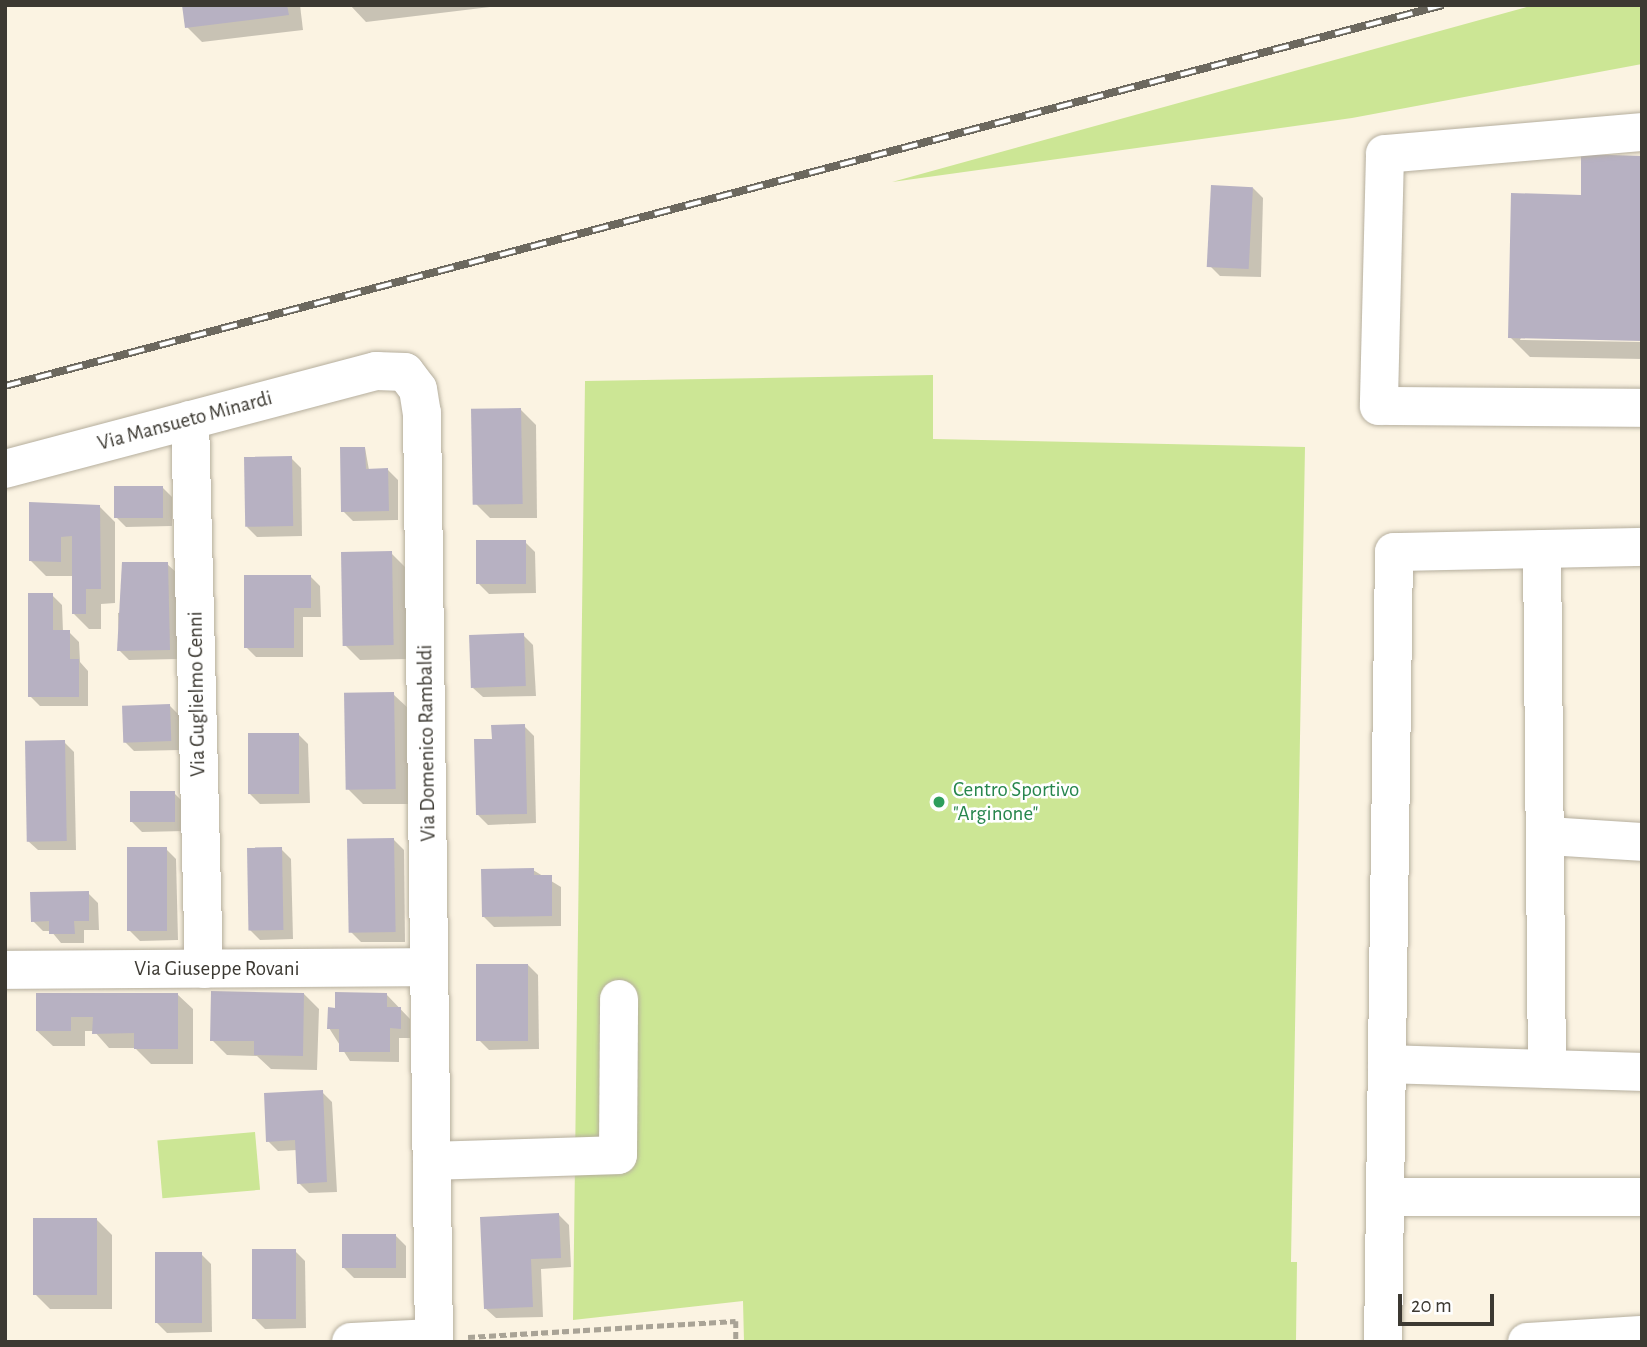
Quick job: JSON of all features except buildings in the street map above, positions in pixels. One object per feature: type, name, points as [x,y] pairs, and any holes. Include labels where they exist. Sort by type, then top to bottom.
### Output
[{"type":"street","points":[[1642,132],[1385,154],[1379,406],[1642,408]]},
{"type":"street","name":"Via Domenico Rambaldi","points":[[364,373],[396,368],[405,372],[418,389],[422,413],[434,1340]]},
{"type":"street","name":"Via Mansueto Minardi","points":[[5,469],[364,373]]},
{"type":"street","name":"Via Guglielmo Cenni","points":[[190,420],[204,969]]},
{"type":"street","points":[[1383,1342],[1394,552],[1642,547]]},
{"type":"street","points":[[1542,549],[1547,836],[1547,1069]]},
{"type":"street","points":[[1547,836],[1642,842]]},
{"type":"street","name":"Via Giuseppe Rovani","points":[[5,970],[429,967]]},
{"type":"street","points":[[432,1161],[618,1155],[619,999]]},
{"type":"street","points":[[1387,1064],[1642,1072]]},
{"type":"street","points":[[1385,1197],[1642,1198]]},
{"type":"street","points":[[1527,1342],[1642,1335]]},
{"type":"street","points":[[351,1342],[434,1340]]},
{"type":"path","points":[[434,1340],[736,1321],[736,1342]]},
{"type":"green space","points":[[1534,5],[1642,5],[1642,64],[1352,118],[892,182]]},
{"type":"green space","name":"Centro Sportivo \"Arginone\"","points":[[933,375],[933,439],[1305,447],[1291,1262],[1297,1262],[1296,1342],[744,1342],[743,1301],[573,1320],[585,381]]},
{"type":"green space","points":[[255,1132],[260,1190],[162,1198],[157,1141]]},
{"type":"railway","points":[[5,386],[1443,5]]},
{"type":"place","name":"Centro Sportivo \"Arginone\"","points":[[939,802]]}]
